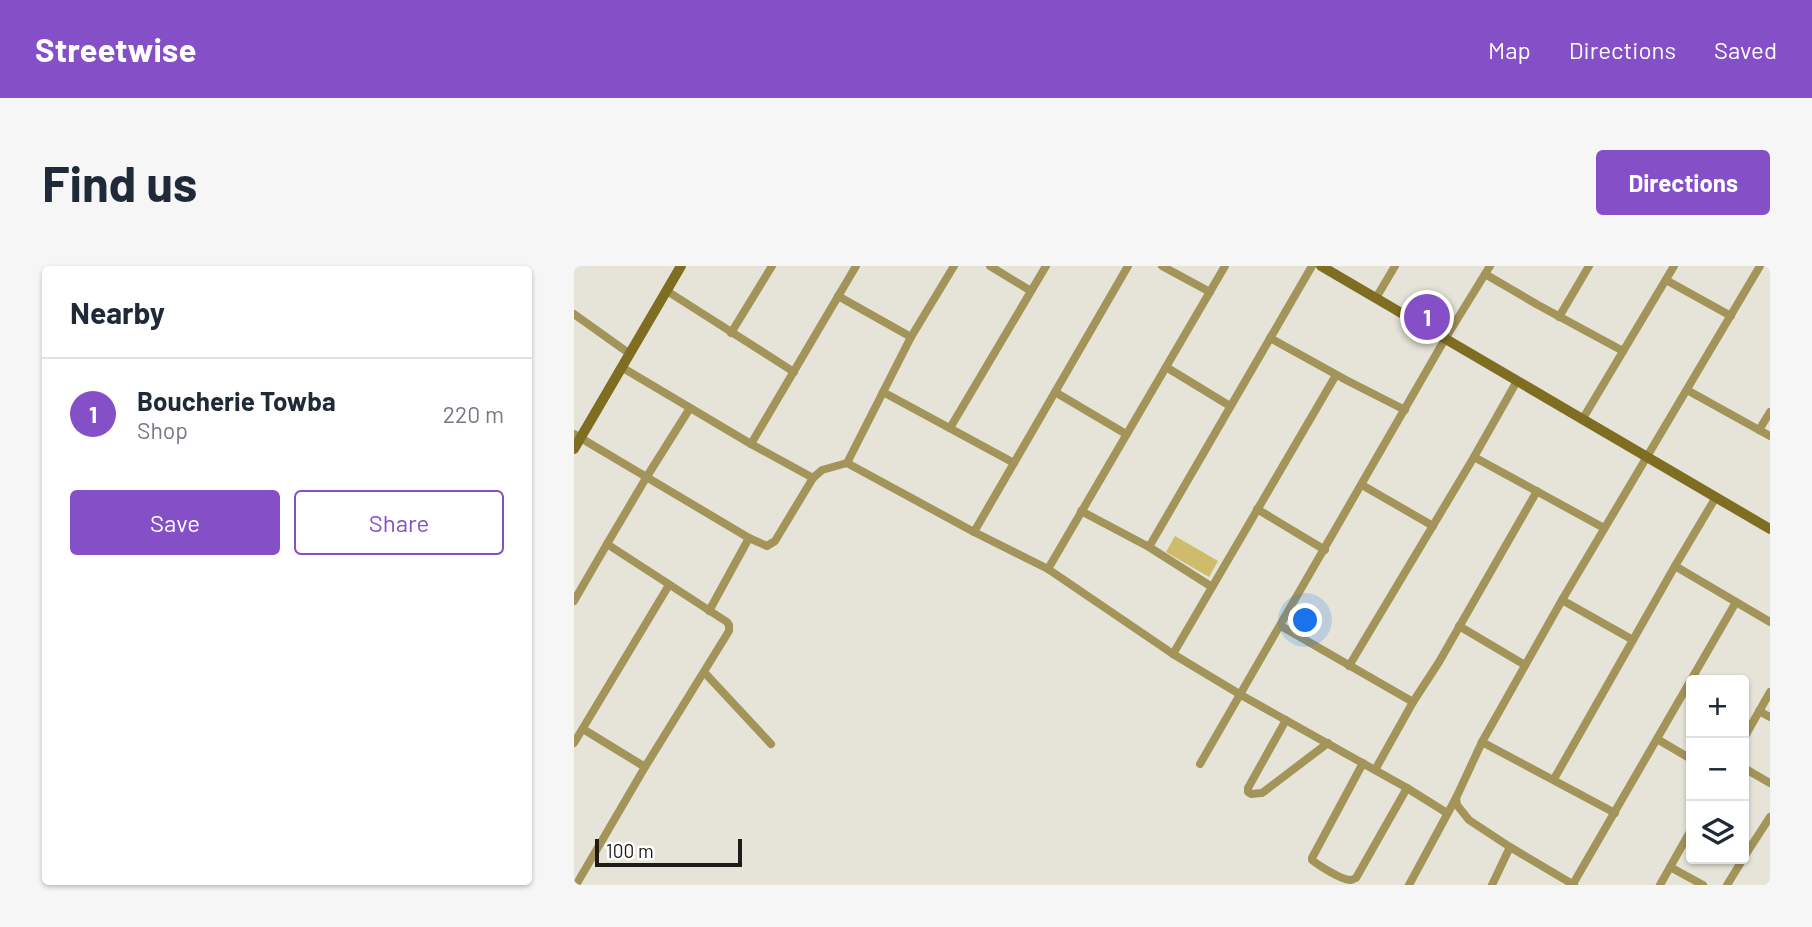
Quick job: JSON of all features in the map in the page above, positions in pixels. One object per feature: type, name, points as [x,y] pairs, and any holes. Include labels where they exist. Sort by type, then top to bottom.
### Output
[{"type":"main road","points":[[574,449],[577,436],[623,368],[681,266]]},
{"type":"main road","points":[[1321,266],[1770,529]]},
{"type":"street","points":[[731,333],[772,266]]},
{"type":"street","points":[[751,444],[856,266]]},
{"type":"street","points":[[847,463],[911,337],[954,266]]},
{"type":"street","points":[[990,266],[1031,292]]},
{"type":"street","points":[[950,428],[1046,266]]},
{"type":"street","points":[[974,532],[1128,266]]},
{"type":"street","points":[[1162,266],[1210,292]]},
{"type":"street","points":[[1048,569],[1225,266]]},
{"type":"street","points":[[1149,547],[1312,266]]},
{"type":"street","points":[[1376,299],[1395,266]]},
{"type":"street","points":[[1559,317],[1589,266]]},
{"type":"street","points":[[1583,420],[1674,266]]},
{"type":"street","points":[[1409,885],[1456,798],[1482,742],[1525,665],[1760,266]]},
{"type":"street","points":[[1200,764],[1487,270],[1559,317],[1623,351]]},
{"type":"street","points":[[1666,279],[1731,316]]},
{"type":"street","points":[[667,291],[794,372]]},
{"type":"street","points":[[838,296],[911,337]]},
{"type":"street","points":[[574,314],[630,355]]},
{"type":"street","points":[[1270,338],[1405,410]]},
{"type":"street","points":[[1166,367],[1230,406]]},
{"type":"street","points":[[623,368],[813,478]]},
{"type":"street","points":[[1173,654],[1336,375]]},
{"type":"street","points":[[1349,666],[1475,457],[1517,381]]},
{"type":"street","points":[[1686,390],[1770,436]]},
{"type":"street","points":[[883,392],[1014,463]]},
{"type":"street","points":[[1055,392],[1126,434]]},
{"type":"street","points":[[574,601],[690,408]]},
{"type":"street","points":[[1759,430],[1770,412]]},
{"type":"street","points":[[577,436],[767,546],[775,541],[813,478],[822,470],[847,463],[1048,569],[1173,654],[1447,813]]},
{"type":"street","points":[[1475,457],[1604,528]]},
{"type":"street","points":[[1362,485],[1433,526]]},
{"type":"street","points":[[1375,770],[1537,491]]},
{"type":"street","points":[[1554,779],[1716,497]]},
{"type":"street","points":[[1258,509],[1325,550]]},
{"type":"street","points":[[1082,511],[1149,547],[1212,587]]},
{"type":"street","points":[[709,611],[749,538]]},
{"type":"street","points":[[576,885],[729,631],[727,622],[607,544]]},
{"type":"street","points":[[1675,566],[1770,622]]},
{"type":"street","points":[[574,743],[669,585]]},
{"type":"street","points":[[1562,600],[1633,640]]},
{"type":"street","points":[[1456,798],[1457,805],[1469,820],[1574,885],[1736,602]]},
{"type":"street","points":[[1281,626],[1413,702]]},
{"type":"street","points":[[1459,626],[1525,665]]},
{"type":"street","points":[[704,672],[771,744]]},
{"type":"street","points":[[1749,729],[1770,692]]},
{"type":"street","points":[[1759,711],[1770,717]]},
{"type":"street","points":[[1286,720],[1248,788],[1251,794],[1262,793],[1328,743]]},
{"type":"street","points":[[583,729],[645,767]]},
{"type":"street","points":[[1657,740],[1686,756]]},
{"type":"street","points":[[1482,742],[1615,813]]},
{"type":"street","points":[[1363,763],[1312,858],[1316,864],[1346,880],[1356,878],[1407,788]]},
{"type":"street","points":[[1749,771],[1770,783]]},
{"type":"street","points":[[1749,849],[1770,817]]},
{"type":"street","points":[[1660,885],[1686,839]]},
{"type":"street","points":[[1492,885],[1510,847]]},
{"type":"street","points":[[1727,885],[1739,864]]},
{"type":"street","points":[[1670,867],[1703,885]]},
{"type":"shaded area","points":[[1175,536],[1218,561],[1209,577],[1166,552]]},
{"type":"place","name":"Boucherie Towba","points":[[1427,317]]}]
